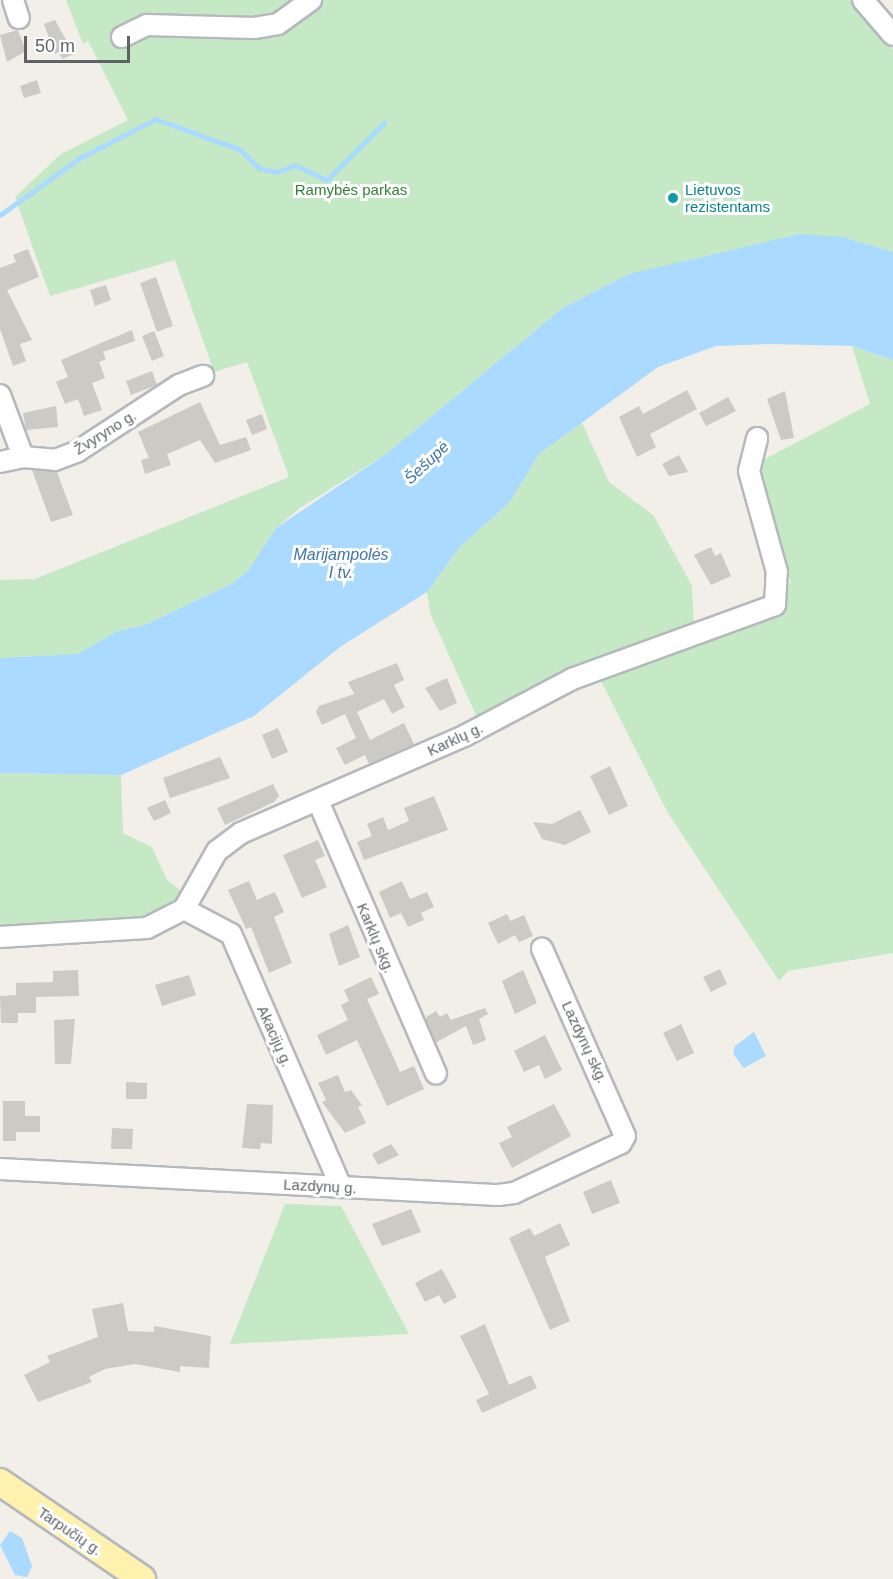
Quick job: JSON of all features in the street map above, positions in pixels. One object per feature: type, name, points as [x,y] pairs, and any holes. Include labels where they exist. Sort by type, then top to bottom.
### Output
[{"type":"main road","name":"Tarpučių g.","points":[[0,1482],[142,1579]]},
{"type":"street","points":[[122,37],[147,25],[254,28],[278,24],[311,0]]},
{"type":"street","points":[[863,0],[893,34]]},
{"type":"street","name":"Žvyryno g.","points":[[0,462],[23,457],[55,460],[78,451],[180,385],[203,376]]},
{"type":"street","points":[[0,395],[23,457]]},
{"type":"street","name":"Karklų g.","points":[[184,909],[217,851],[241,834],[466,735],[572,680],[775,605],[777,572],[749,471],[757,438]]},
{"type":"street","name":"Karklų skg.","points":[[318,801],[436,1074]]},
{"type":"street","points":[[0,937],[147,928],[184,909]]},
{"type":"street","name":"Akacijų g.","points":[[184,909],[231,934],[341,1187]]},
{"type":"street","name":"Lazdynų skg.","points":[[542,949],[625,1136]]},
{"type":"street","name":"Lazdynų g.","points":[[0,1169],[498,1196],[621,1143],[625,1136]]},
{"type":"green space","name":"Ramybės parkas","points":[[66,0],[850,0],[893,50],[893,252],[843,237],[629,274],[564,307],[386,454],[300,508],[276,528],[248,571],[231,584],[145,625],[118,631],[77,654],[0,658],[0,580],[35,579],[289,477],[247,362],[214,372],[175,260],[50,296],[15,197],[61,154],[128,120],[88,41],[83,44]]},
{"type":"green space","points":[[852,346],[893,360],[893,953],[788,971],[779,981],[668,813],[602,683],[582,667],[479,722],[430,613],[427,592],[460,547],[510,502],[539,454],[582,423],[609,482],[654,516],[692,586],[694,626],[769,601],[791,582],[759,497],[759,462],[870,404]]},
{"type":"green space","points":[[0,773],[121,775],[123,833],[152,847],[167,880],[183,892],[173,905],[153,916],[0,926]]},
{"type":"green space","points":[[285,1204],[341,1206],[409,1334],[230,1344]]},
{"type":"water","name":"Marijampolės I tv.","points":[[801,234],[843,237],[893,252],[893,360],[852,346],[771,344],[716,346],[658,367],[539,454],[510,502],[460,547],[427,592],[340,647],[254,716],[121,775],[0,773],[0,658],[77,654],[118,631],[145,625],[231,584],[248,571],[276,528],[386,454],[564,307],[629,274]]},
{"type":"water","points":[[754,1032],[766,1056],[744,1068],[733,1054],[735,1046]]},
{"type":"water","points":[[10,1531],[22,1538],[32,1566],[27,1577],[15,1575],[0,1545]]},
{"type":"building","points":[[55,20],[74,54],[62,59],[59,52],[55,54],[44,24]]},
{"type":"building","points":[[18,30],[26,51],[7,62],[0,35]]},
{"type":"building","points":[[37,80],[41,93],[24,98],[20,86]]},
{"type":"building","points":[[28,249],[39,277],[7,290],[32,340],[20,344],[26,361],[13,366],[0,329],[0,268],[16,262],[13,255]]},
{"type":"building","points":[[156,277],[173,326],[157,332],[140,283]]},
{"type":"building","points":[[106,285],[111,300],[95,306],[90,290]]},
{"type":"building","points":[[132,330],[135,341],[103,352],[106,359],[99,362],[105,378],[92,383],[102,410],[84,416],[78,399],[65,404],[56,382],[68,377],[61,360]]},
{"type":"building","points":[[154,331],[164,356],[152,361],[142,336]]},
{"type":"building","points":[[152,371],[157,385],[131,395],[126,381]]},
{"type":"building","points":[[687,390],[697,409],[650,434],[656,447],[637,457],[619,417],[639,406],[643,414]]},
{"type":"building","points":[[785,391],[794,438],[781,440],[767,399]]},
{"type":"building","points":[[728,397],[736,411],[706,426],[699,413]]},
{"type":"building","points":[[200,402],[220,445],[246,437],[251,450],[215,463],[200,440],[167,454],[171,465],[145,474],[141,460],[149,458],[138,432]]},
{"type":"building","points":[[56,406],[58,427],[26,430],[23,413]]},
{"type":"building","points":[[262,414],[267,429],[252,435],[246,420]]},
{"type":"building","points":[[679,455],[688,472],[669,476],[662,464]]},
{"type":"building","points":[[32,470],[57,472],[73,515],[51,522]]},
{"type":"building","points":[[711,547],[715,556],[721,553],[731,576],[711,585],[694,555]]},
{"type":"building","points":[[397,663],[404,680],[394,685],[405,707],[392,714],[384,699],[357,712],[370,740],[404,723],[414,744],[369,764],[365,755],[345,765],[336,748],[356,738],[345,714],[322,725],[316,712],[319,706],[354,694],[348,682]]},
{"type":"building","points":[[447,678],[457,703],[440,711],[425,688]]},
{"type":"building","points":[[278,728],[288,752],[272,759],[262,735]]},
{"type":"building","points":[[220,757],[230,778],[170,798],[163,778]]},
{"type":"building","points":[[610,766],[628,806],[609,815],[590,776]]},
{"type":"building","points":[[273,784],[279,796],[274,802],[225,825],[217,808]]},
{"type":"building","points":[[434,796],[448,830],[364,860],[357,842],[372,836],[367,824],[383,817],[388,830],[409,821],[404,808]]},
{"type":"building","points":[[165,800],[171,813],[154,821],[147,808]]},
{"type":"building","points":[[580,810],[591,832],[565,845],[542,839],[533,822],[552,824]]},
{"type":"building","points":[[318,840],[325,856],[315,860],[327,887],[302,898],[283,855]]},
{"type":"building","points":[[249,881],[257,900],[275,892],[284,912],[274,917],[292,963],[269,973],[251,927],[246,929],[228,890]]},
{"type":"building","points":[[402,881],[410,899],[427,892],[434,907],[421,913],[424,920],[408,927],[401,913],[390,918],[379,892]]},
{"type":"building","points":[[507,914],[510,921],[524,915],[533,936],[519,942],[515,935],[498,944],[488,923]]},
{"type":"building","points":[[348,925],[360,957],[339,966],[329,934]]},
{"type":"building","points":[[720,969],[727,984],[711,992],[703,977]]},
{"type":"building","points":[[78,970],[79,996],[36,997],[36,1013],[18,1013],[18,1023],[1,1023],[0,996],[16,995],[16,983],[53,982],[53,971]]},
{"type":"building","points":[[523,970],[537,1003],[515,1014],[502,981]]},
{"type":"building","points":[[189,975],[196,995],[162,1006],[155,985]]},
{"type":"building","points":[[371,977],[379,994],[367,999],[400,1072],[414,1066],[424,1089],[387,1106],[357,1040],[326,1055],[317,1035],[348,1020],[341,1005],[349,1001],[344,990]]},
{"type":"building","points":[[485,1008],[488,1014],[479,1019],[486,1040],[473,1045],[466,1026],[435,1043],[425,1018],[436,1011],[440,1017],[447,1013],[451,1020]]},
{"type":"building","points":[[75,1019],[71,1064],[55,1064],[54,1020]]},
{"type":"building","points":[[681,1024],[694,1053],[677,1061],[663,1033]]},
{"type":"building","points":[[545,1035],[562,1070],[545,1079],[539,1065],[524,1072],[514,1051]]},
{"type":"building","points":[[338,1075],[345,1092],[351,1090],[362,1105],[358,1107],[366,1123],[345,1133],[322,1102],[326,1100],[318,1083]]},
{"type":"building","points":[[126,1082],[147,1083],[147,1099],[126,1099]]},
{"type":"building","points":[[3,1101],[25,1101],[25,1116],[40,1116],[40,1132],[16,1132],[16,1141],[3,1141]]},
{"type":"building","points":[[247,1104],[273,1105],[272,1144],[261,1143],[260,1149],[242,1148]]},
{"type":"building","points":[[554,1104],[571,1136],[512,1168],[499,1143],[512,1137],[507,1127]]},
{"type":"building","points":[[112,1128],[133,1129],[132,1149],[111,1149]]},
{"type":"building","points":[[391,1144],[399,1155],[378,1165],[372,1154]]},
{"type":"building","points":[[611,1180],[620,1203],[592,1214],[583,1192]]},
{"type":"building","points":[[411,1209],[421,1232],[382,1246],[372,1224]]},
{"type":"building","points":[[560,1223],[570,1245],[545,1257],[570,1321],[550,1330],[509,1238],[530,1228],[534,1236]]},
{"type":"building","points":[[442,1269],[457,1297],[444,1304],[439,1295],[425,1302],[415,1283]]},
{"type":"building","points":[[123,1303],[128,1331],[154,1332],[154,1326],[211,1336],[209,1368],[180,1366],[180,1372],[135,1364],[105,1369],[89,1377],[92,1382],[38,1402],[24,1375],[50,1362],[47,1356],[98,1337],[92,1309]]},
{"type":"building","points":[[485,1324],[509,1385],[531,1375],[537,1388],[482,1413],[476,1400],[489,1394],[460,1336]]},
{"type":"waterway","points":[[0,215],[80,158],[156,119],[241,150],[259,168],[277,172],[295,165],[327,180],[384,123]]},
{"type":"place","name":"Lietuvos rezistentams","points":[[673,198]]},
{"type":"water label","name":"Šešupė","points":[[427,463]]}]
